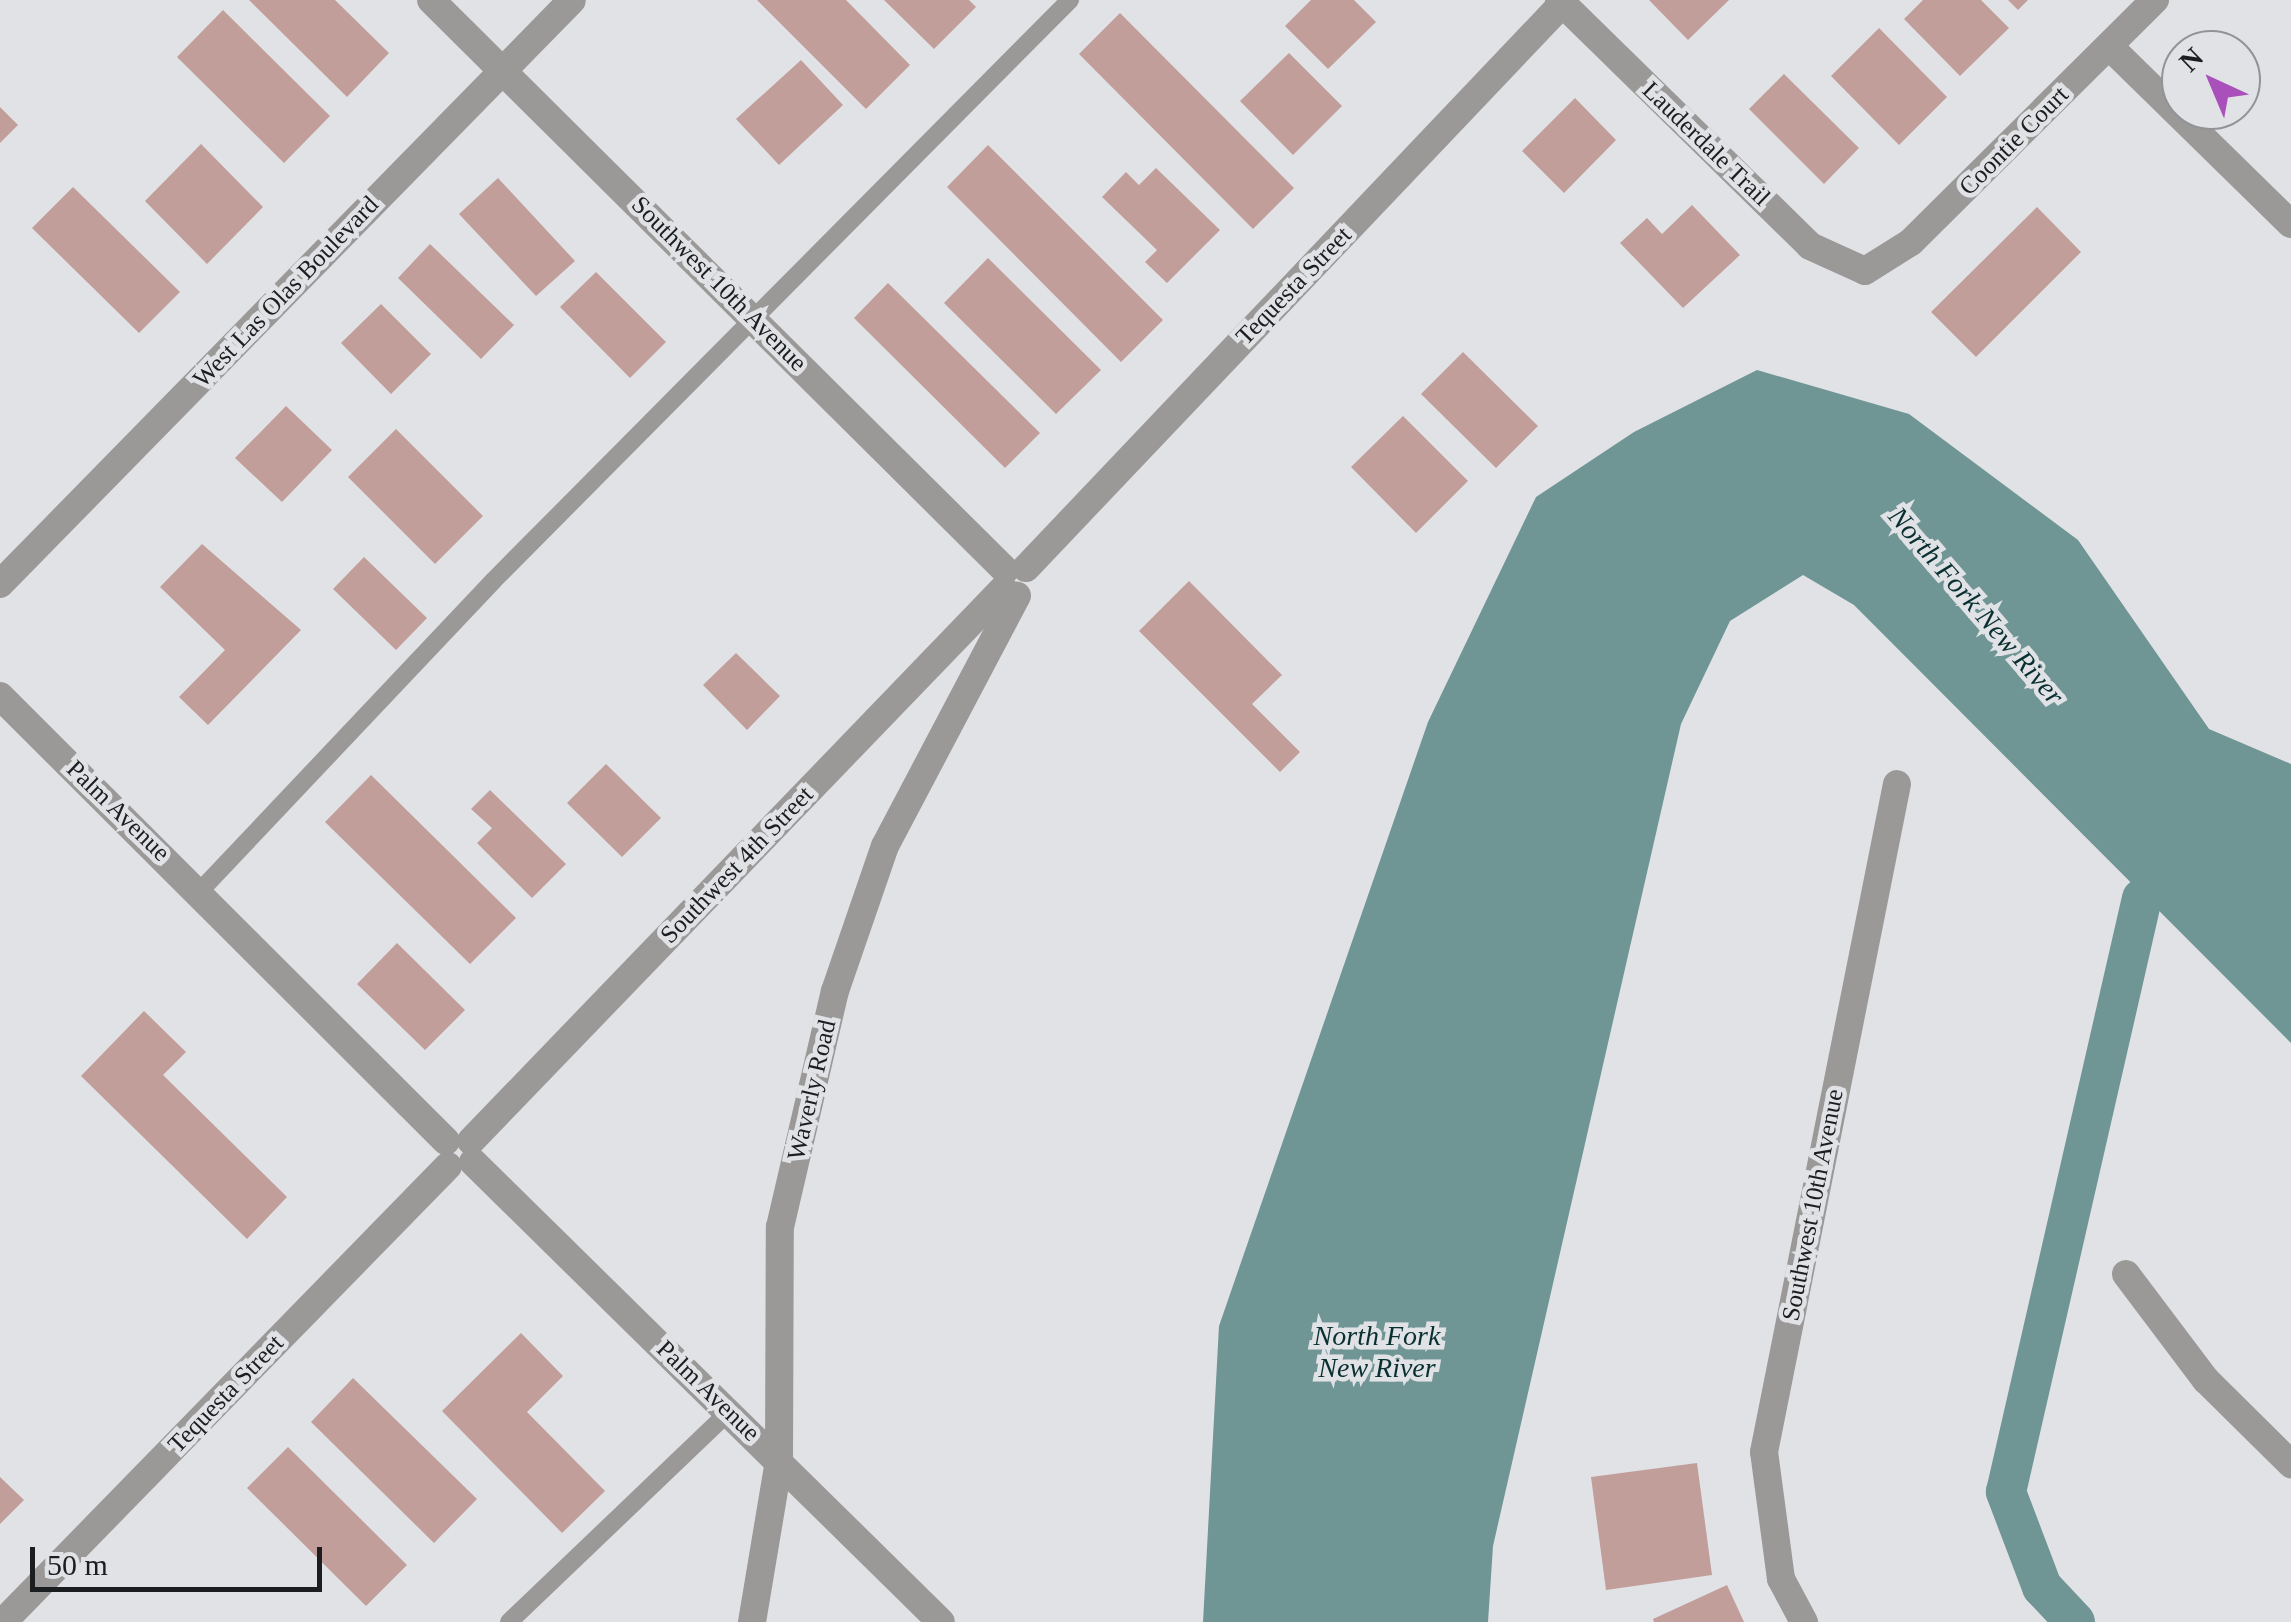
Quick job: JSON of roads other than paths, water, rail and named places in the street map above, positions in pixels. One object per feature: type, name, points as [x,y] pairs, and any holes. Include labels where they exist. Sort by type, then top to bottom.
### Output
[{"type":"street","name":"Southwest 10th Avenue","points":[[431,0],[757,321],[1013,581]]},
{"type":"street","name":"West Las Olas Boulevard","points":[[0,584],[572,0]]},
{"type":"street","name":"Coontie Court","points":[[1866,272],[1911,242],[2156,0]]},
{"type":"street","name":"Lauderdale Trail","points":[[1561,2],[1810,246],[1866,272]]},
{"type":"street","name":"Tequesta Street","points":[[1013,581],[1561,2]]},
{"type":"street","points":[[2110,46],[2291,224]]},
{"type":"street","name":"Southwest 4th Street","points":[[459,1153],[1013,581]]},
{"type":"street","name":"Waverly Road","points":[[752,1622],[779,1461],[780,1226],[836,991],[885,846],[1013,581]]},
{"type":"street","name":"Palm Avenue","points":[[0,696],[459,1153],[730,1412],[941,1622]]},
{"type":"street","name":"Southwest 10th Avenue","points":[[1804,1622],[1781,1578],[1764,1452],[1896,784]]},
{"type":"street","name":"Tequesta Street","points":[[3,1622],[459,1153]]},
{"type":"street","points":[[2126,1274],[2206,1380],[2291,1464]]},
{"type":"lane","points":[[200,891],[494,581],[757,321],[1070,0]]},
{"type":"lane","points":[[509,1622],[730,1412]]},
{"type":"water","name":"North Fork New River","points":[[1757,370],[1909,414],[2078,540],[2209,729],[2291,764],[2291,1043],[1854,605],[1803,575],[1730,621],[1681,724],[1493,1546],[1488,1622],[1203,1622],[1219,1326],[1428,722],[1536,497],[1634,432]]},
{"type":"waterway","points":[[2075,1622],[2042,1587],[2006,1492],[2142,898]]}]
